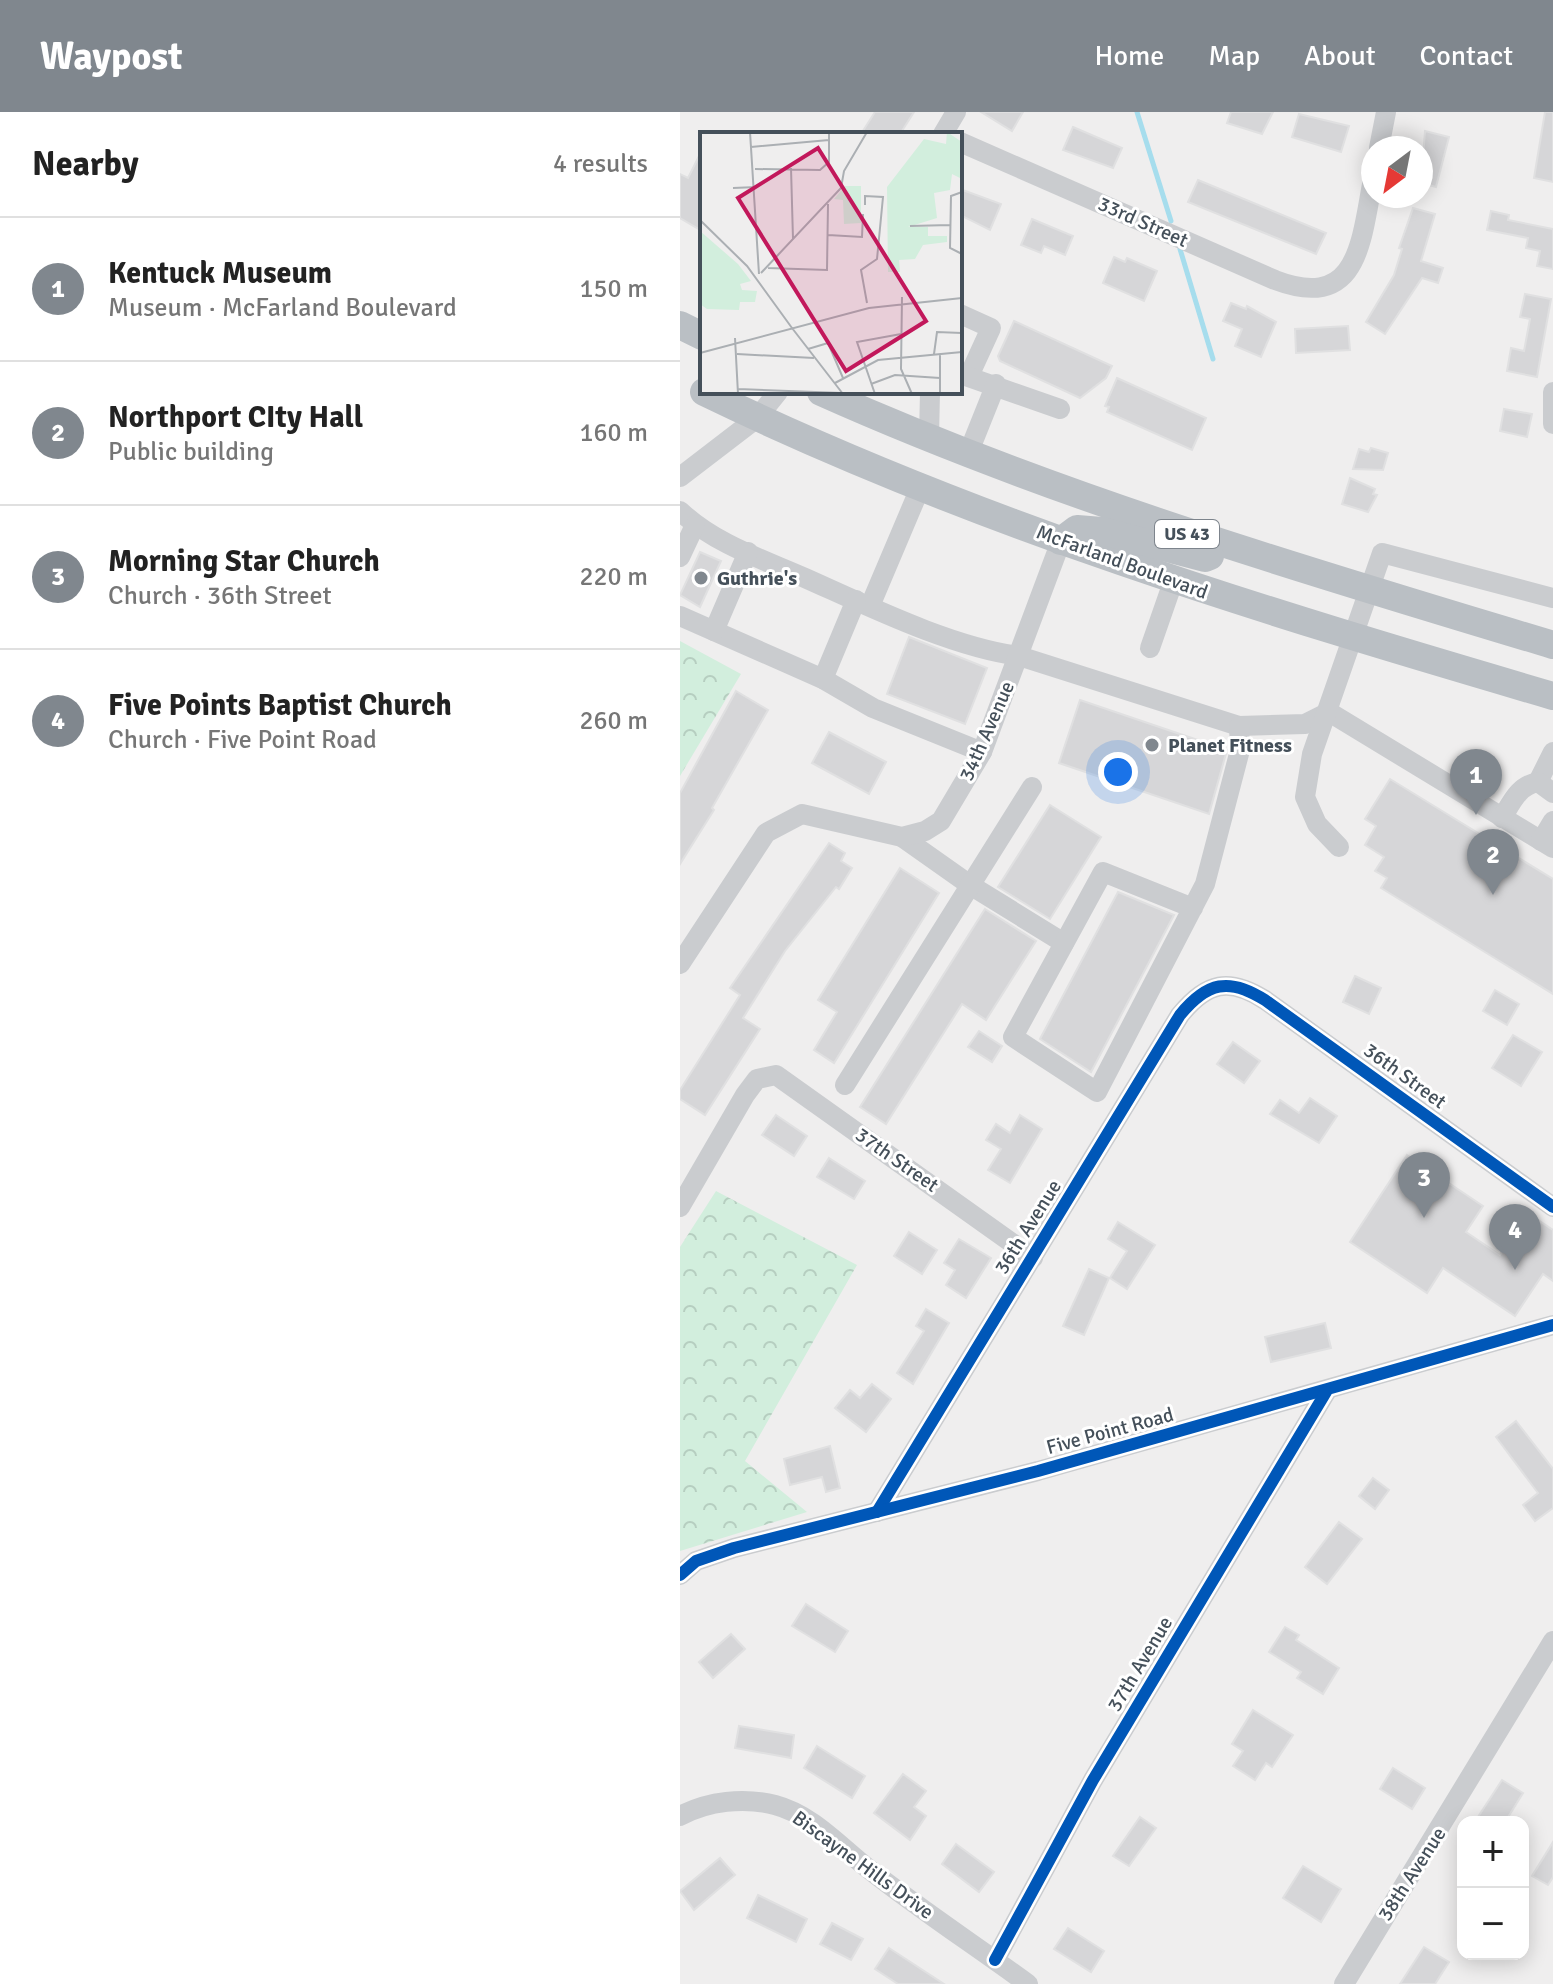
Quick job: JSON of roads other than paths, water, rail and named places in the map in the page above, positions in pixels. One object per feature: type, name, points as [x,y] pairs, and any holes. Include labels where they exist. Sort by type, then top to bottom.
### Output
[{"type":"highway","points":[[680,325],[700,335]]},
{"type":"highway","name":"McFarland Boulevard","points":[[680,381],[700,391]]},
{"type":"highway","name":"McFarland Boulevard","points":[[707,394],[920,488],[1173,582],[1553,696]]},
{"type":"highway","name":"US 43","points":[[830,394],[929,438],[1068,493],[1229,547],[1553,645]]},
{"type":"highway","points":[[1061,541],[1077,529],[1102,531],[1205,558],[1229,547]]},
{"type":"street","points":[[944,132],[956,112]]},
{"type":"street","points":[[1381,136],[1386,112]]},
{"type":"street","name":"33rd Street","points":[[962,143],[1275,280],[1311,290],[1329,285],[1345,273],[1356,257],[1367,208]]},
{"type":"street","points":[[962,315],[991,328],[965,375],[1060,409]]},
{"type":"street","points":[[968,454],[996,384]]},
{"type":"street","points":[[1553,392],[1553,424]]},
{"type":"street","points":[[680,477],[757,418],[776,394]]},
{"type":"street","points":[[929,438],[930,394]]},
{"type":"street","points":[[823,679],[920,488]]},
{"type":"street","points":[[680,557],[687,518],[748,552],[863,603],[995,653],[1019,656],[1239,726],[1305,724],[1329,712]]},
{"type":"street","name":"34th Avenue","points":[[902,837],[925,831],[941,821],[982,752],[1061,541]]},
{"type":"street","points":[[714,631],[748,552]]},
{"type":"street","points":[[1339,847],[1317,824],[1305,797],[1312,754],[1355,638],[1382,553],[1553,598]]},
{"type":"street","points":[[1150,648],[1173,582]]},
{"type":"street","points":[[680,616],[823,679],[873,708],[982,752]]},
{"type":"street","points":[[1329,712],[1547,845],[1553,821]]},
{"type":"street","points":[[1193,908],[1103,872],[1013,1037],[1097,1092],[1193,908],[1205,884],[1236,764],[1239,726]]},
{"type":"street","points":[[1502,818],[1518,792],[1549,790],[1553,752]]},
{"type":"street","points":[[845,1085],[1032,787]]},
{"type":"street","points":[[680,964],[766,833],[802,814],[902,837],[970,885],[1064,943]]},
{"type":"street","name":"36th Street","points":[[1230,984],[1249,989],[1265,1000],[1553,1207]]},
{"type":"street","name":"36th Avenue","points":[[877,1512],[1180,1015],[1193,999],[1209,988],[1230,984]]},
{"type":"street","name":"37th Street","points":[[680,1207],[757,1079],[776,1075],[793,1084],[1033,1258]]},
{"type":"street","name":"Five Point Road","points":[[680,1575],[696,1561],[734,1548],[1326,1392],[1553,1325]]},
{"type":"street","name":"37th Avenue","points":[[995,1960],[1093,1780],[1326,1392]]},
{"type":"street","name":"38th Avenue","points":[[1352,1981],[1553,1641]]},
{"type":"street","name":"Biscayne Hills Drive","points":[[680,1816],[696,1807],[735,1801],[774,1805],[792,1812],[825,1832],[870,1871],[1028,1984]]},
{"type":"waterway","points":[[1137,112],[1171,221]]},
{"type":"waterway","points":[[1180,249],[1213,359]]},
{"type":"place","name":"Guthrie's","points":[[701,578]]},
{"type":"place","name":"Planet Fitness","points":[[1152,745]]},
{"type":"place","name":"Kentuck Museum","points":[[1476,815]]},
{"type":"place","name":"Northport CIty Hall","points":[[1493,895]]},
{"type":"place","name":"Morning Star Church","points":[[1424,1218]]},
{"type":"place","name":"Five Points Baptist Church","points":[[1515,1270]]}]
